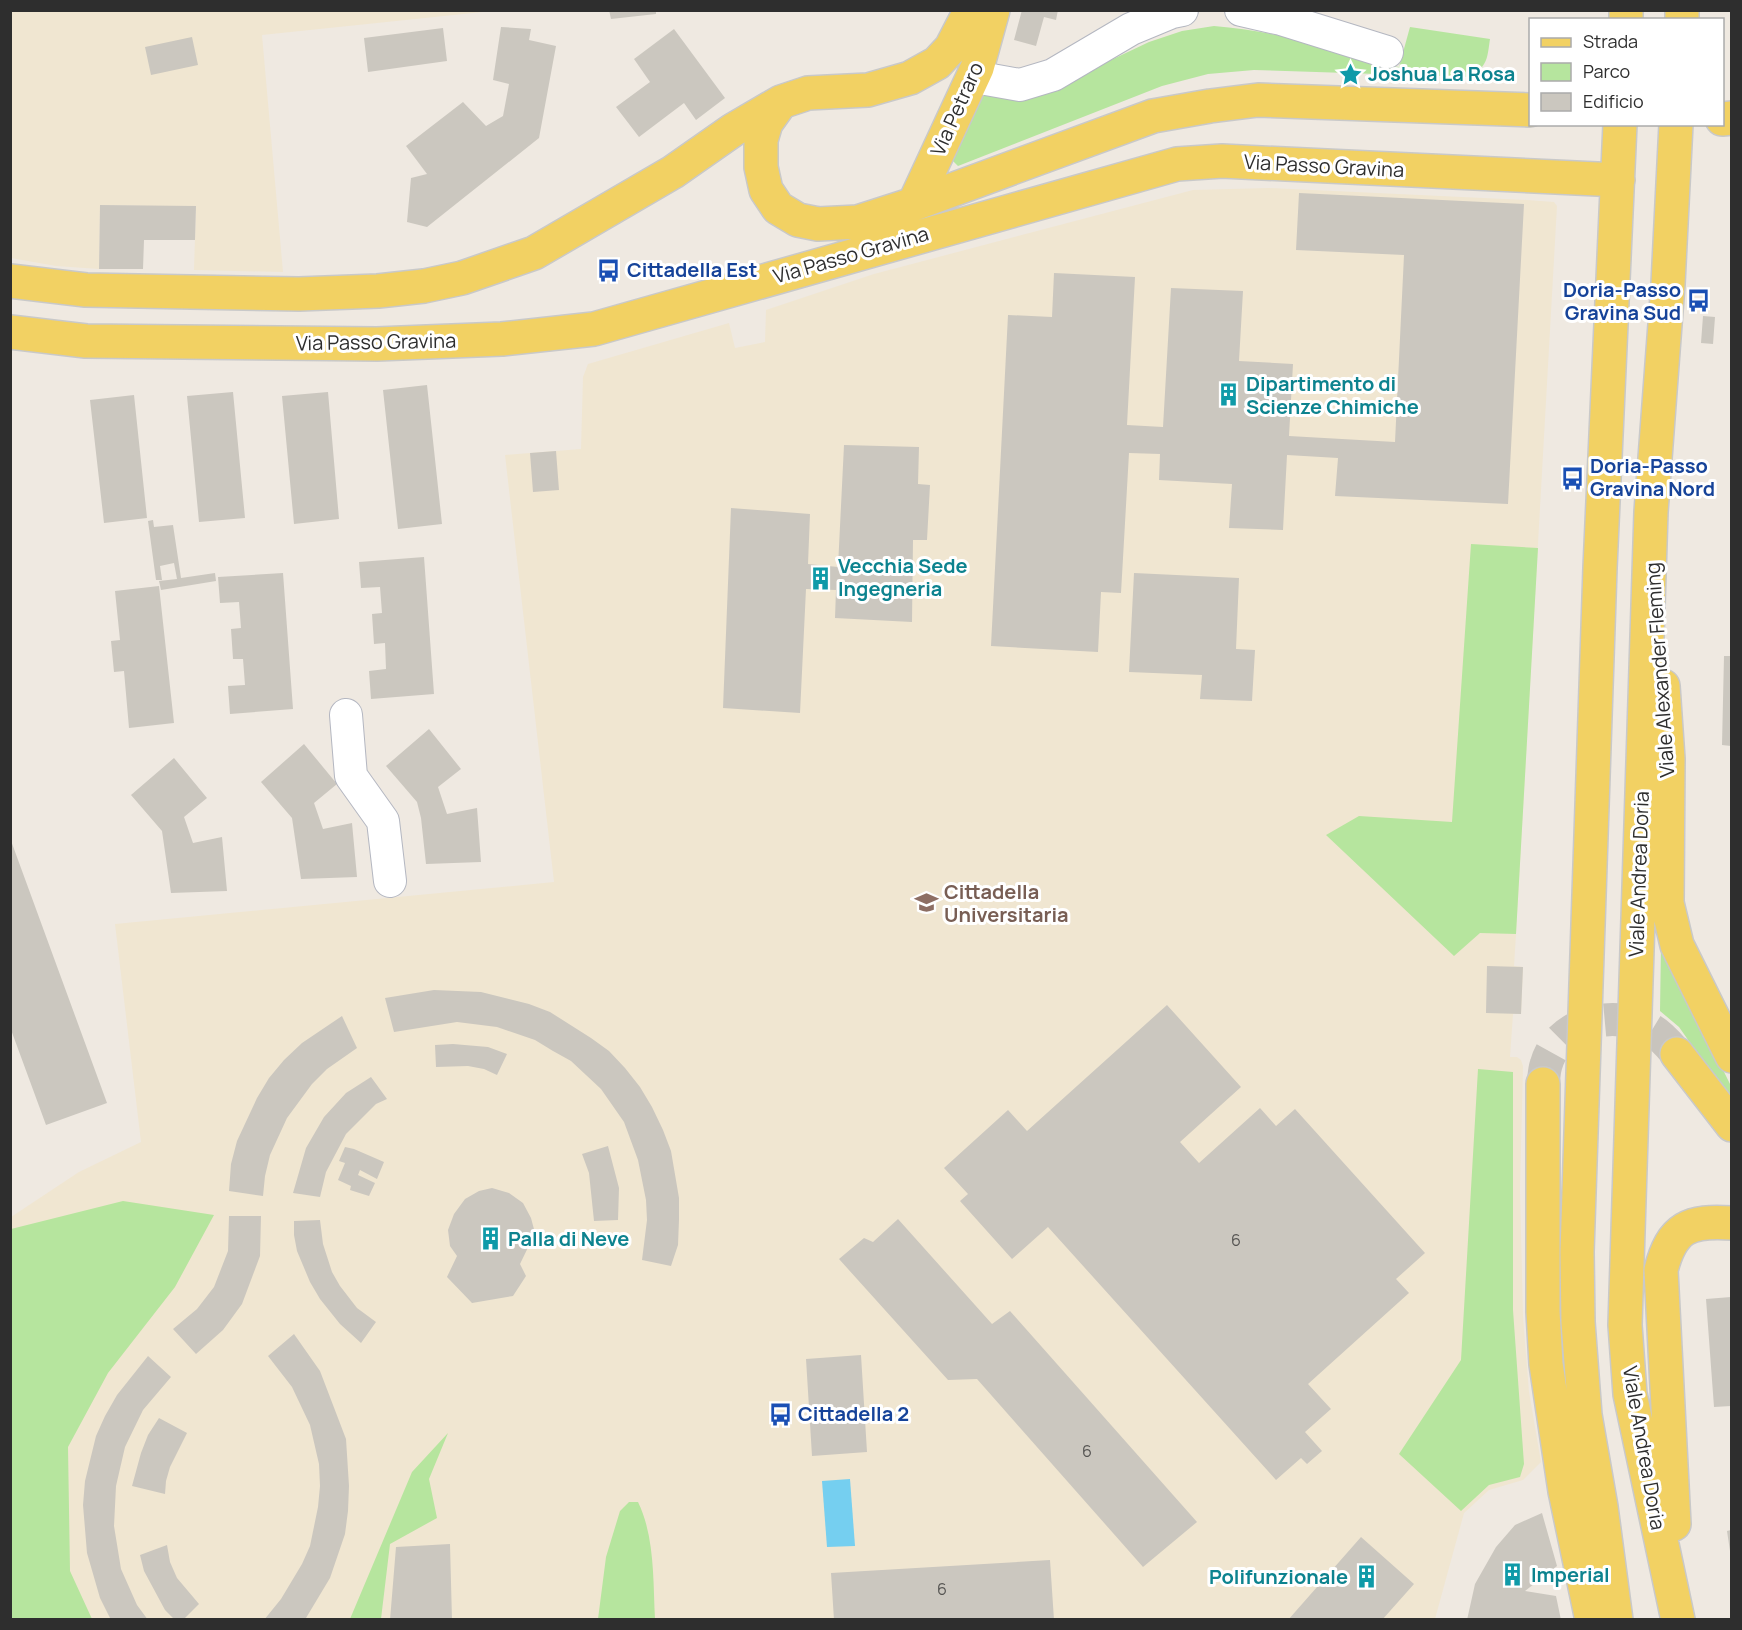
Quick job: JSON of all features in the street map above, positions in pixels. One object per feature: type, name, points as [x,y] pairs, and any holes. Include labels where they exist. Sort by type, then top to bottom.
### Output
[{"type":"main road","name":"Via Petraro","points":[[781,102],[808,93],[868,90],[910,78],[937,63],[951,48],[969,10]]},
{"type":"main road","name":"Via Petraro","points":[[914,204],[977,68],[993,10]]},
{"type":"main road","name":"Via Passo Gravina","points":[[914,204],[1153,116],[1210,106],[1258,100],[1529,110]]},
{"type":"main road","points":[[781,102],[766,123],[760,140],[761,167],[766,190],[777,208],[798,220],[818,224],[858,222],[914,204]]},
{"type":"main road","points":[[10,281],[86,290],[299,294],[378,291],[424,286],[462,278],[534,253],[673,172],[733,130],[781,102]]},
{"type":"main road","points":[[1616,1620],[1601,1507],[1585,1415],[1578,1323],[1577,1252],[1600,559],[1620,126]]},
{"type":"main road","name":"Viale Andrea Doria","points":[[1676,126],[1668,284],[1651,522],[1625,1325],[1630,1394],[1677,1616]]},
{"type":"main road","name":"Via Passo Gravina","points":[[10,332],[86,341],[377,344],[502,339],[594,329],[1178,164],[1222,161],[1618,180]]},
{"type":"main road","points":[[759,281],[882,222],[914,204]]},
{"type":"main road","name":"Viale Alexander Fleming","points":[[1651,522],[1668,759],[1667,903],[1677,945],[1731,1056]]},
{"type":"main road","points":[[1677,1054],[1731,1125]]},
{"type":"main road","points":[[1543,1083],[1543,1312],[1546,1364],[1565,1491],[1592,1620]]},
{"type":"main road","points":[[1677,1616],[1671,1447],[1660,1270],[1665,1254],[1675,1238],[1689,1225],[1710,1222],[1731,1223]]},
{"type":"street","points":[[977,68],[986,79],[1020,85],[1053,75],[1131,29],[1182,10]]},
{"type":"street","points":[[1241,10],[1281,19],[1387,52]]},
{"type":"street","points":[[346,715],[351,776],[383,821],[390,881]]},
{"type":"shaded area","points":[[10,11],[492,11],[262,35],[283,272],[194,270],[196,207],[100,205],[99,269],[56,266],[11,258]]},
{"type":"shaded area","name":"Cittadella Universitaria","points":[[1269,188],[1527,200],[1554,202],[1557,206],[1514,966],[1523,967],[1521,1014],[1513,1014],[1510,1057],[1517,1057],[1523,1066],[1520,1189],[1523,1317],[1529,1392],[1541,1462],[1523,1480],[1489,1490],[1464,1513],[1435,1619],[11,1620],[11,1217],[79,1172],[141,1142],[115,924],[554,882],[505,455],[581,449],[583,377],[588,364],[729,323],[735,348],[765,342],[766,310],[874,274],[1193,190]]},
{"type":"green space","points":[[1214,26],[1286,37],[1365,60],[1399,67],[1410,27],[1490,39],[1486,61],[1470,77],[1254,70],[1208,74],[1162,86],[958,166],[953,161],[982,95],[990,91],[1052,88],[1149,42],[1182,31]]},
{"type":"green space","points":[[1471,544],[1538,548],[1516,934],[1480,933],[1454,956],[1326,835],[1359,816],[1452,822]]},
{"type":"green space","points":[[1661,945],[1731,1086],[1731,1101],[1679,1027],[1660,1011]]},
{"type":"green space","points":[[1478,1069],[1513,1072],[1513,1310],[1524,1464],[1520,1477],[1489,1485],[1461,1511],[1399,1454],[1461,1360]]},
{"type":"green space","points":[[123,1201],[214,1215],[175,1287],[108,1373],[68,1447],[70,1571],[92,1619],[11,1619],[11,1229]]},
{"type":"green space","points":[[448,1433],[429,1479],[437,1518],[390,1544],[381,1619],[350,1619],[412,1472]]},
{"type":"green space","points":[[629,1502],[638,1502],[648,1530],[655,1619],[598,1619],[606,1557],[620,1511]]},
{"type":"water","points":[[850,1479],[855,1546],[827,1547],[822,1481]]},
{"type":"building","points":[[609,10],[656,10],[656,14],[611,19]]},
{"type":"building","points":[[1022,10],[1058,10],[1056,20],[1044,17],[1036,46],[1014,40]]},
{"type":"building","points":[[501,27],[531,29],[529,40],[556,46],[539,138],[427,227],[407,222],[411,178],[427,174],[406,146],[463,102],[486,126],[503,116],[509,84],[493,80]]},
{"type":"building","points":[[443,28],[447,61],[368,72],[364,38]]},
{"type":"building","points":[[674,29],[725,98],[696,120],[684,103],[639,137],[616,107],[650,82],[634,59]]},
{"type":"building","points":[[192,37],[198,65],[151,75],[145,47]]},
{"type":"building","name":"Dipartimento di Scienze Chimiche","points":[[1299,193],[1524,204],[1508,504],[1335,496],[1338,458],[1287,455],[1283,530],[1229,528],[1232,484],[1159,480],[1160,454],[1129,453],[1121,593],[1101,592],[1098,652],[991,646],[1008,315],[1052,317],[1054,273],[1135,277],[1127,425],[1163,427],[1171,288],[1243,291],[1239,361],[1293,364],[1289,436],[1395,442],[1404,255],[1296,250]]},
{"type":"building","points":[[100,205],[196,206],[195,240],[144,240],[143,269],[99,269]]},
{"type":"building","points":[[1703,316],[1715,317],[1713,344],[1701,343]]},
{"type":"building","points":[[427,385],[442,524],[398,529],[383,390]]},
{"type":"building","points":[[233,392],[245,518],[199,522],[187,396]]},
{"type":"building","points":[[328,392],[339,519],[294,524],[282,396]]},
{"type":"building","points":[[134,395],[147,518],[104,523],[90,400]]},
{"type":"building","name":"Vecchia Sede Ingegneria","points":[[844,445],[919,447],[918,484],[930,485],[927,540],[913,540],[912,622],[835,618],[836,590],[806,589],[800,713],[723,708],[731,508],[810,514],[808,564],[838,567]]},
{"type":"building","points":[[556,451],[559,490],[533,492],[530,453]]},
{"type":"building","points":[[153,520],[154,527],[173,525],[181,578],[215,573],[216,581],[161,590],[159,581],[177,579],[174,563],[160,566],[162,580],[156,580],[148,521]]},
{"type":"building","points":[[424,557],[434,694],[371,699],[369,671],[386,669],[385,643],[374,644],[372,614],[382,613],[380,587],[361,588],[359,562]]},
{"type":"building","points":[[283,573],[293,709],[230,714],[228,686],[245,685],[243,659],[233,659],[231,629],[241,628],[239,602],[220,603],[218,577]]},
{"type":"building","points":[[1134,573],[1239,578],[1236,649],[1255,650],[1252,701],[1200,699],[1202,675],[1129,672]]},
{"type":"building","points":[[159,586],[174,723],[129,728],[124,671],[114,672],[111,641],[120,640],[115,591]]},
{"type":"building","points":[[1724,656],[1731,656],[1731,746],[1722,745]]},
{"type":"building","points":[[429,729],[461,769],[438,787],[447,814],[477,808],[481,862],[426,864],[417,802],[386,766]]},
{"type":"building","points":[[304,744],[337,784],[314,803],[323,829],[352,823],[357,877],[301,879],[292,818],[261,782]]},
{"type":"building","points":[[174,758],[207,798],[184,817],[193,843],[222,837],[227,891],[171,893],[162,831],[131,795]]},
{"type":"building","points":[[10,838],[107,1103],[46,1125],[10,1027]]},
{"type":"building","points":[[1487,966],[1523,967],[1521,1014],[1486,1013]]},
{"type":"building","points":[[434,990],[481,992],[529,1004],[550,1012],[609,1051],[625,1068],[652,1107],[671,1151],[679,1198],[679,1220],[678,1245],[671,1266],[642,1260],[647,1220],[646,1200],[638,1160],[624,1122],[601,1089],[571,1061],[535,1040],[497,1027],[457,1022],[394,1032],[385,998]]},
{"type":"building","points":[[1167,1005],[1241,1087],[1180,1142],[1199,1163],[1260,1108],[1276,1126],[1295,1109],[1425,1253],[1396,1279],[1409,1293],[1308,1384],[1331,1409],[1305,1432],[1322,1451],[1307,1464],[1301,1458],[1276,1480],[1048,1227],[1012,1259],[960,1201],[968,1194],[944,1168],[1008,1110],[1027,1131]]},
{"type":"building","points":[[342,1016],[357,1048],[327,1069],[312,1084],[287,1118],[270,1155],[263,1196],[229,1191],[231,1164],[237,1141],[269,1078],[302,1043]]},
{"type":"building","points":[[435,1045],[488,1047],[507,1054],[497,1075],[484,1069],[468,1066],[436,1067]]},
{"type":"building","points":[[371,1077],[387,1099],[376,1104],[346,1134],[326,1172],[320,1197],[293,1193],[306,1148],[324,1117],[346,1093]]},
{"type":"building","points":[[608,1146],[619,1188],[618,1220],[594,1221],[589,1173],[582,1154]]},
{"type":"building","points":[[345,1147],[384,1162],[377,1179],[360,1170],[358,1175],[375,1183],[369,1196],[350,1190],[351,1186],[338,1180],[345,1163],[339,1161]]},
{"type":"building","name":"Palla di Neve","points":[[492,1188],[509,1193],[523,1203],[531,1218],[535,1233],[520,1264],[526,1276],[513,1296],[472,1303],[447,1277],[457,1256],[450,1246],[448,1230],[454,1214],[465,1199],[479,1191]]},
{"type":"building","points":[[229,1216],[261,1216],[260,1256],[242,1304],[223,1330],[196,1354],[173,1329],[197,1309],[214,1287],[228,1251]]},
{"type":"building","points":[[898,1219],[992,1324],[1010,1311],[1197,1522],[1143,1567],[977,1379],[948,1380],[839,1259],[864,1238],[873,1242]]},
{"type":"building","points":[[320,1220],[323,1244],[332,1272],[357,1308],[376,1322],[361,1343],[340,1324],[320,1299],[297,1251],[294,1221]]},
{"type":"building","points":[[1731,1297],[1731,1406],[1714,1407],[1706,1299]]},
{"type":"building","points":[[294,1334],[320,1371],[346,1439],[348,1511],[345,1534],[330,1578],[305,1620],[264,1620],[281,1599],[302,1564],[310,1546],[318,1507],[319,1464],[310,1425],[292,1387],[268,1356]]},
{"type":"building","points":[[861,1355],[867,1452],[812,1456],[806,1359]]},
{"type":"building","points":[[148,1356],[171,1377],[143,1410],[125,1447],[116,1486],[114,1526],[121,1569],[137,1605],[148,1620],[111,1620],[100,1598],[87,1553],[83,1505],[85,1481],[96,1436],[105,1416],[117,1395]]},
{"type":"building","points":[[159,1418],[187,1433],[170,1467],[165,1494],[132,1486],[148,1435]]},
{"type":"building","name":"Imperial","points":[[1542,1513],[1557,1566],[1525,1591],[1556,1596],[1561,1620],[1467,1620],[1475,1584],[1496,1547],[1515,1525]]},
{"type":"building","points":[[1731,1530],[1731,1550],[1730,1551],[1727,1531]]},
{"type":"building","name":"Polifunzionale","points":[[1361,1537],[1414,1584],[1382,1620],[1288,1620]]},
{"type":"building","points":[[450,1544],[452,1620],[390,1620],[396,1547]]},
{"type":"building","points":[[167,1545],[170,1562],[177,1578],[199,1604],[183,1620],[175,1620],[165,1610],[144,1571],[140,1555]]},
{"type":"building","points":[[1050,1560],[1054,1620],[834,1620],[831,1573]]},
{"type":"tunnel","points":[[1543,1084],[1545,1067],[1552,1050],[1562,1038],[1589,1023],[1604,1020],[1636,1023],[1658,1034],[1677,1054]]},
{"type":"place","name":"Joshua La Rosa","points":[[1350,74]]},
{"type":"place","name":"Cittadella Est","points":[[609,270]]},
{"type":"place","name":"Doria-Passo Gravina Sud","points":[[1699,301]]},
{"type":"place","name":"Dipartimento di Scienze Chimiche","points":[[1228,395]]},
{"type":"place","name":"Doria-Passo Gravina Nord","points":[[1572,478]]},
{"type":"place","name":"Vecchia Sede Ingegneria","points":[[820,578]]},
{"type":"place","name":"Cittadella Universitaria","points":[[926,903]]},
{"type":"place","name":"Palla di Neve","points":[[490,1239]]},
{"type":"place","name":"Cittadella 2","points":[[780,1414]]},
{"type":"place","name":"Imperial","points":[[1513,1575]]},
{"type":"place","name":"Polifunzionale","points":[[1366,1577]]}]
